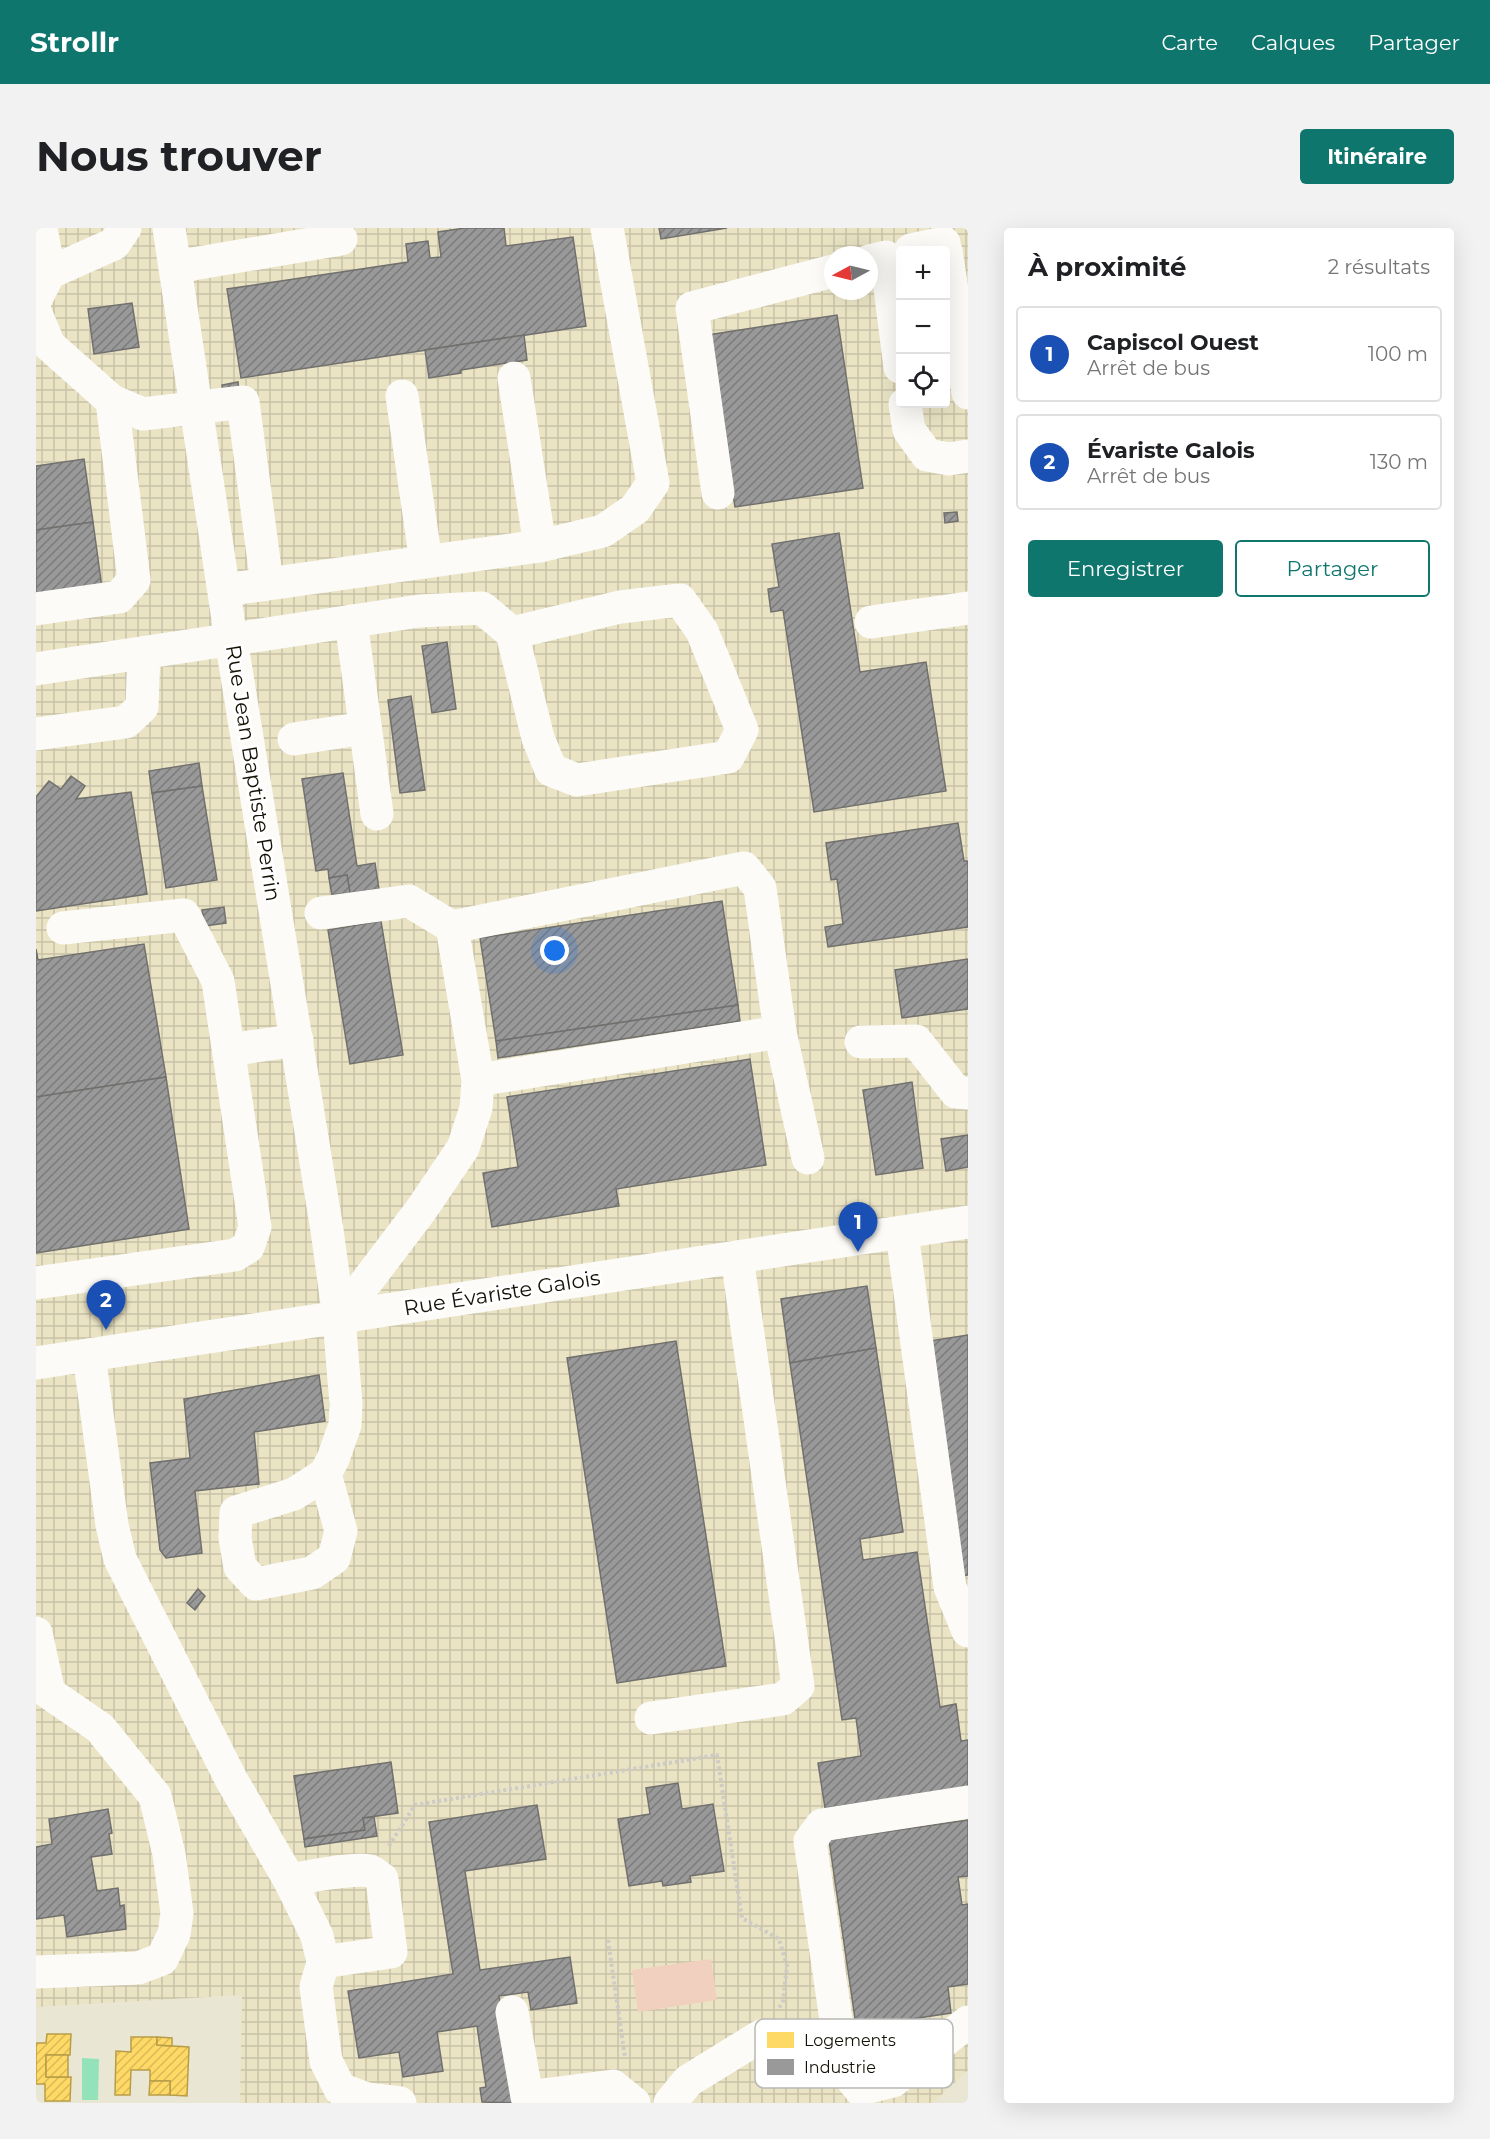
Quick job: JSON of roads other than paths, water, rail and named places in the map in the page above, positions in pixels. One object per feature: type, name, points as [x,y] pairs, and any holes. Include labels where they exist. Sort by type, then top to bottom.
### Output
[{"type":"street","points":[[40,228],[43,286],[114,244],[125,228]]},
{"type":"street","name":"Rue Jean Baptiste Perrin","points":[[169,228],[231,639],[297,1040],[339,1318],[346,1404],[345,1425],[325,1474]]},
{"type":"street","points":[[224,590],[540,546],[603,531],[635,509],[653,483],[608,228]]},
{"type":"street","points":[[175,267],[341,239]]},
{"type":"street","points":[[899,354],[892,255],[944,243],[963,327],[968,393]]},
{"type":"street","points":[[718,493],[692,308],[824,273]]},
{"type":"street","points":[[36,314],[43,350],[112,401],[143,414],[243,402],[267,584]]},
{"type":"street","points":[[514,378],[540,546]]},
{"type":"street","points":[[402,396],[426,562]]},
{"type":"street","points":[[36,609],[119,597],[134,580],[112,401]]},
{"type":"street","points":[[906,408],[909,430],[927,455],[949,459],[968,456]]},
{"type":"street","points":[[36,669],[419,611],[482,608],[512,633],[538,738],[551,770],[577,780],[728,757],[742,730],[702,631],[680,600],[620,607],[512,633]]},
{"type":"street","points":[[871,622],[968,608]]},
{"type":"street","points":[[351,621],[377,814]]},
{"type":"street","points":[[36,735],[126,722],[142,707],[144,653]]},
{"type":"street","points":[[294,739],[365,728]]},
{"type":"street","points":[[321,914],[409,901],[452,927],[744,868],[760,888],[780,1032],[808,1158]]},
{"type":"street","points":[[36,1283],[235,1255],[248,1247],[255,1227],[218,981],[184,915],[63,928]]},
{"type":"street","points":[[339,1318],[422,1210],[463,1148],[476,1108],[478,1080],[452,927]]},
{"type":"street","points":[[478,1080],[780,1032]]},
{"type":"street","points":[[229,1050],[297,1040]]},
{"type":"street","points":[[861,1042],[916,1041],[956,1092],[968,1093]]},
{"type":"street","name":"Rue Évariste Galois","points":[[36,1362],[968,1222]]},
{"type":"street","points":[[902,1233],[950,1587],[968,1631]]},
{"type":"street","points":[[651,1718],[783,1699],[798,1686],[737,1257]]},
{"type":"street","points":[[89,1355],[110,1514],[120,1559],[231,1779],[290,1881],[318,1936],[323,1962],[316,1987],[326,2061],[340,2089],[367,2099],[400,2103]]},
{"type":"street","points":[[36,1633],[42,1694],[100,1728],[155,1796],[169,1854],[177,1913],[174,1934],[162,1959],[138,1968],[36,1972]]},
{"type":"street","points":[[836,2019],[810,1841],[822,1826],[968,1802]]},
{"type":"street","points":[[290,1881],[309,1875],[372,1872],[382,1880],[391,1952],[323,1962]]},
{"type":"street","points":[[512,2012],[527,2097],[613,2086],[632,2101]]},
{"type":"street","points":[[953,2033],[968,2022]]},
{"type":"street","points":[[670,2103],[688,2081],[755,2040]]},
{"type":"place","name":"Capiscol Ouest","points":[[858,1252]]},
{"type":"place","name":"Évariste Galois","points":[[106,1330]]}]
